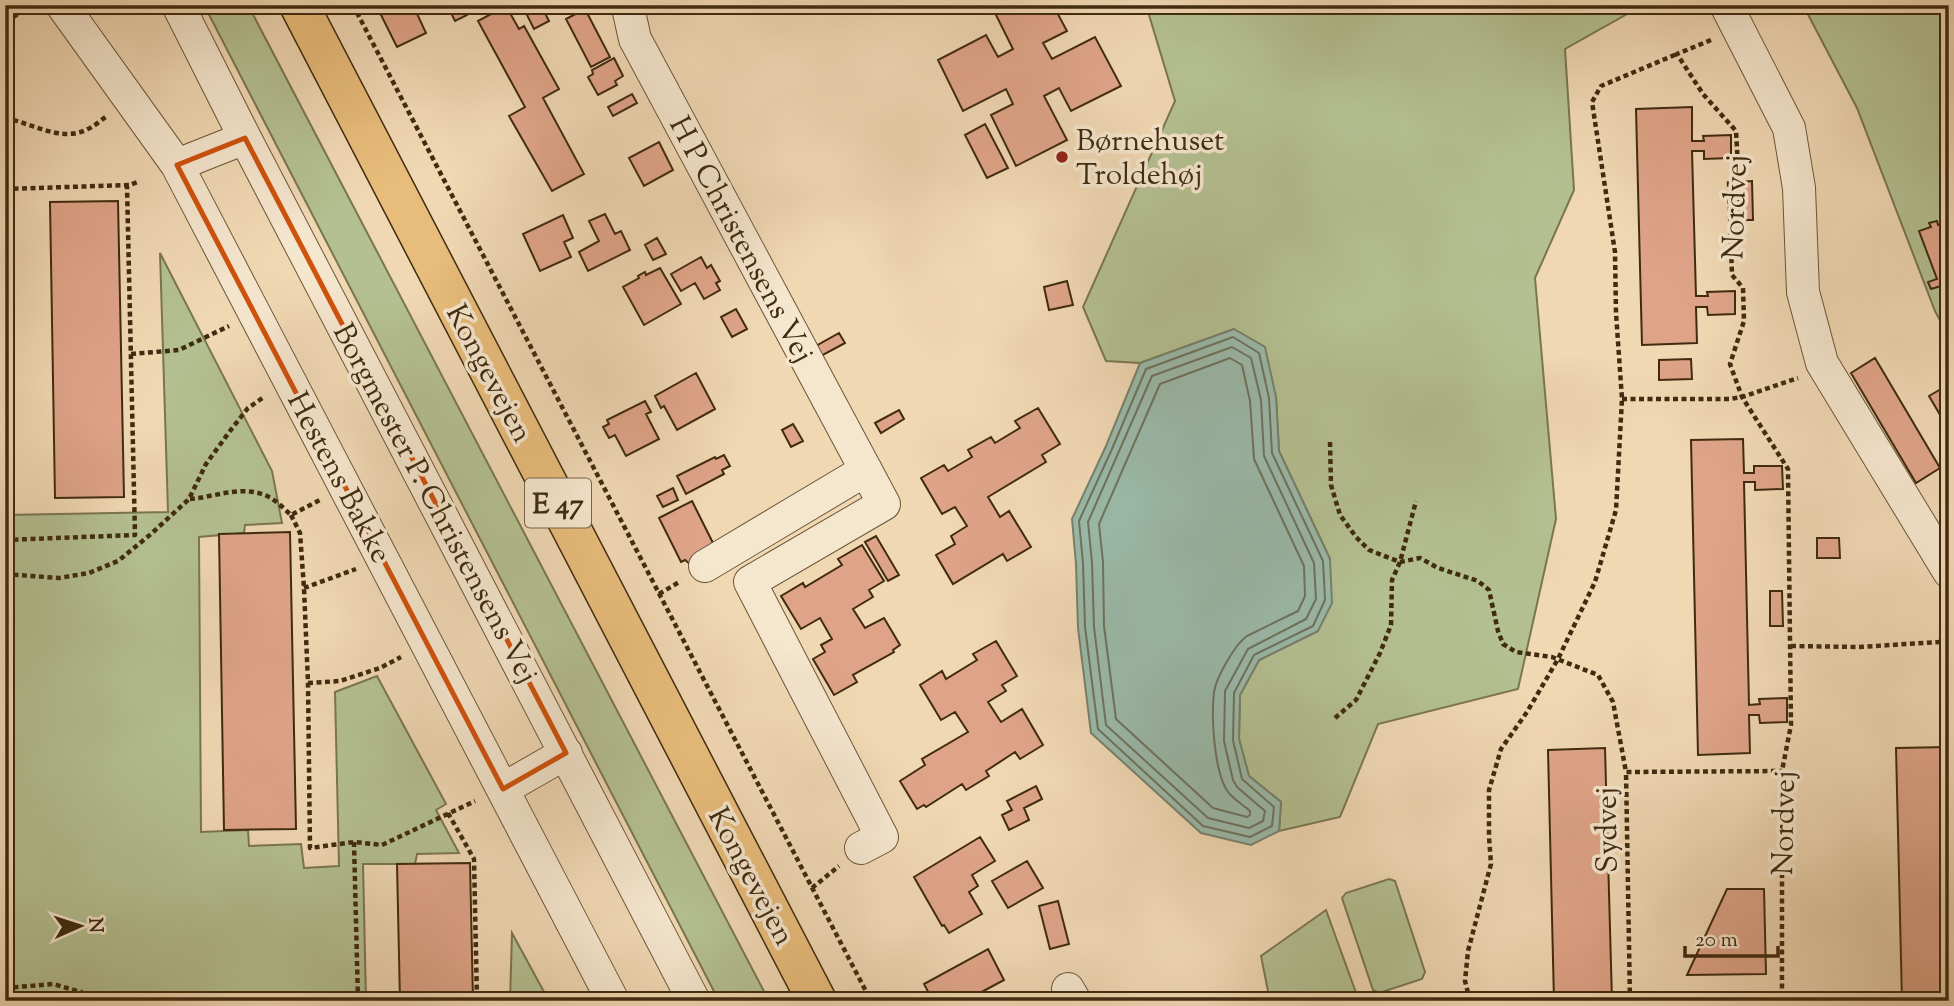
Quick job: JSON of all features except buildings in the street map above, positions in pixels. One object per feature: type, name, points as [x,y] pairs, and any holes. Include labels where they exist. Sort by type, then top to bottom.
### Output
[{"type":"main road","name":"Kongevejen","points":[[299,5],[817,1001]]},
{"type":"street","name":"Hestens Bakke","points":[[62,5],[177,165],[613,1001]]},
{"type":"street","name":"Borgmester P. Christensens Vej","points":[[178,5],[694,1001]]},
{"type":"street","name":"H P Christensens Vej","points":[[630,5],[635,39],[884,504],[750,582],[882,838],[861,848]]},
{"type":"street","name":"Nordvej","points":[[1732,17],[1789,128],[1799,188],[1804,292],[1822,363],[1949,572]]},
{"type":"street","points":[[177,165],[245,138]]},
{"type":"street","points":[[705,566],[866,470]]},
{"type":"street","points":[[503,789],[565,753]]},
{"type":"path","points":[[5,19],[15,16],[29,5]]},
{"type":"path","points":[[353,5],[871,1001]]},
{"type":"path","points":[[1470,1001],[1465,981],[1468,951],[1491,864],[1489,790],[1501,749],[1527,712],[1558,659],[1595,582],[1616,510],[1622,399],[1615,252],[1592,102],[1601,86],[1677,54],[1732,17]]},
{"type":"path","name":"Nordvej","points":[[1677,54],[1703,94],[1736,131],[1738,166],[1729,183],[1732,275],[1743,289],[1744,321],[1730,364],[1742,397],[1788,469],[1791,725],[1782,771],[1782,1001]]},
{"type":"path","points":[[5,118],[45,131],[64,134],[86,131],[131,100]]},
{"type":"path","points":[[5,189],[128,186],[177,165]]},
{"type":"path","points":[[5,540],[135,535],[128,186]]},
{"type":"path","points":[[131,354],[179,350],[254,313]]},
{"type":"path","points":[[1622,399],[1729,399],[1825,369]]},
{"type":"path","points":[[5,574],[59,578],[89,573],[118,561],[189,499],[205,464],[247,408],[290,382]]},
{"type":"path","points":[[1330,442],[1331,485],[1340,514],[1356,537],[1369,550],[1400,562],[1420,558],[1438,568],[1478,581],[1489,590],[1503,645],[1516,652],[1558,659],[1598,675],[1613,702],[1626,772]]},
{"type":"path","points":[[291,515],[345,486]]},
{"type":"path","points":[[189,499],[231,491],[257,493],[271,498],[291,515],[299,533],[308,683],[310,848],[354,842],[382,845],[503,789]]},
{"type":"path","points":[[1335,718],[1356,700],[1391,625],[1392,580],[1400,562],[1416,501]]},
{"type":"path","points":[[1791,646],[1859,647],[1938,642],[1949,635]]},
{"type":"path","points":[[308,683],[350,678],[380,668],[427,644]]},
{"type":"path","name":"Sydvej","points":[[1630,1001],[1626,772],[1782,771]]},
{"type":"path","points":[[448,813],[474,859],[477,1001]]},
{"type":"path","points":[[354,842],[358,1001]]},
{"type":"path","points":[[5,988],[53,984],[81,992],[96,1001]]},
{"type":"highlighted area","points":[[245,138],[566,753],[503,789],[177,165]]},
{"type":"green space","points":[[204,5],[248,5],[769,1001],[719,1001]]},
{"type":"green space","points":[[1146,5],[1643,5],[1565,49],[1574,190],[1535,278],[1556,519],[1518,689],[1378,724],[1340,817],[1279,831],[1281,802],[1249,776],[1239,739],[1240,695],[1259,660],[1318,631],[1330,559],[1279,451],[1276,397],[1234,329],[1140,363],[1106,361],[1083,307],[1175,101]]},
{"type":"green space","points":[[1803,5],[1949,5],[1949,337],[1935,311],[1857,108]]},
{"type":"green space","points":[[160,253],[272,471],[282,523],[245,525],[244,533],[199,537],[201,832],[248,830],[249,846],[301,844],[304,868],[339,866],[335,692],[377,676],[446,804],[436,810],[459,853],[417,854],[415,864],[363,864],[366,1001],[5,1001],[5,515],[168,512]]},
{"type":"green space","points":[[1389,879],[1395,881],[1425,972],[1422,979],[1379,993],[1373,990],[1342,898],[1346,893]]},
{"type":"green space","points":[[1326,910],[1359,1001],[1270,1001],[1261,956]]},
{"type":"green space","points":[[512,933],[549,1001],[510,1001]]},
{"type":"water","points":[[1234,329],[1265,347],[1276,397],[1279,451],[1330,559],[1332,603],[1318,631],[1259,660],[1240,695],[1239,739],[1249,776],[1281,802],[1279,831],[1251,845],[1201,833],[1091,733],[1078,628],[1072,519],[1140,363]]},
{"type":"place","name":"Børnehuset Troldehøj","points":[[1062,157]]}]
